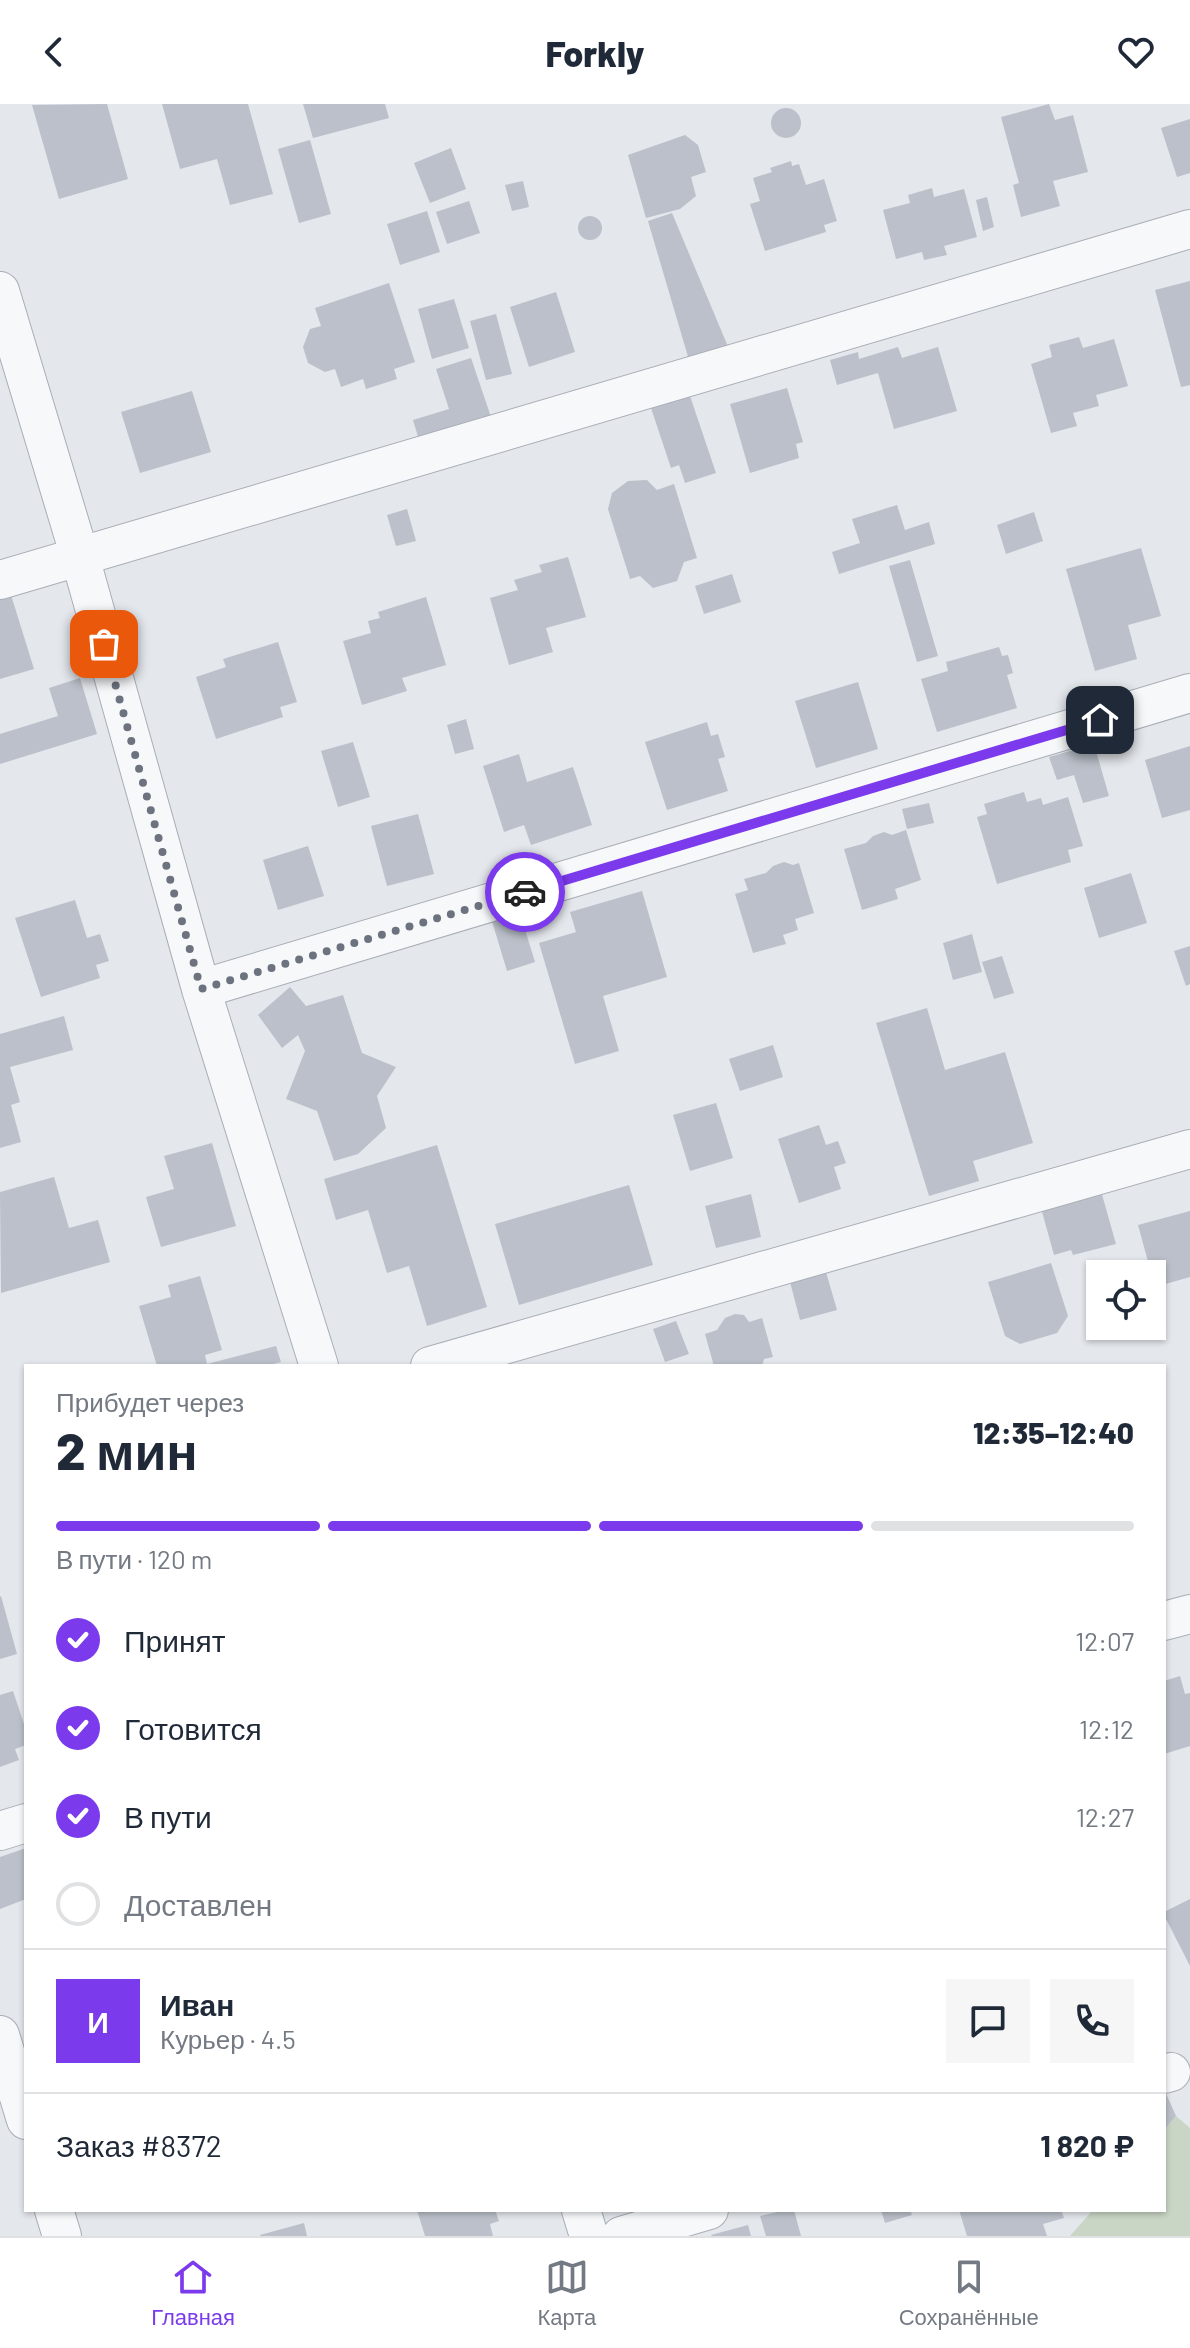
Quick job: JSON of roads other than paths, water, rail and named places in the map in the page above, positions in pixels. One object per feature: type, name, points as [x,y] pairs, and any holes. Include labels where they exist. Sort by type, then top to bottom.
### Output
[{"type":"street","points":[[0,580],[1190,229]]},
{"type":"street","points":[[0,291],[80,557],[201,989],[318,1364]]},
{"type":"street","points":[[201,989],[1190,693]]},
{"type":"street","points":[[437,1364],[1190,1149]]},
{"type":"street","points":[[1166,1620],[1190,1614]]},
{"type":"street","points":[[0,1831],[24,1824]]},
{"type":"street","points":[[0,2035],[24,2113]]},
{"type":"street","points":[[55,2212],[62,2236]]},
{"type":"street","points":[[582,2212],[589,2236]]},
{"type":"street","points":[[621,2236],[702,2212]]}]
